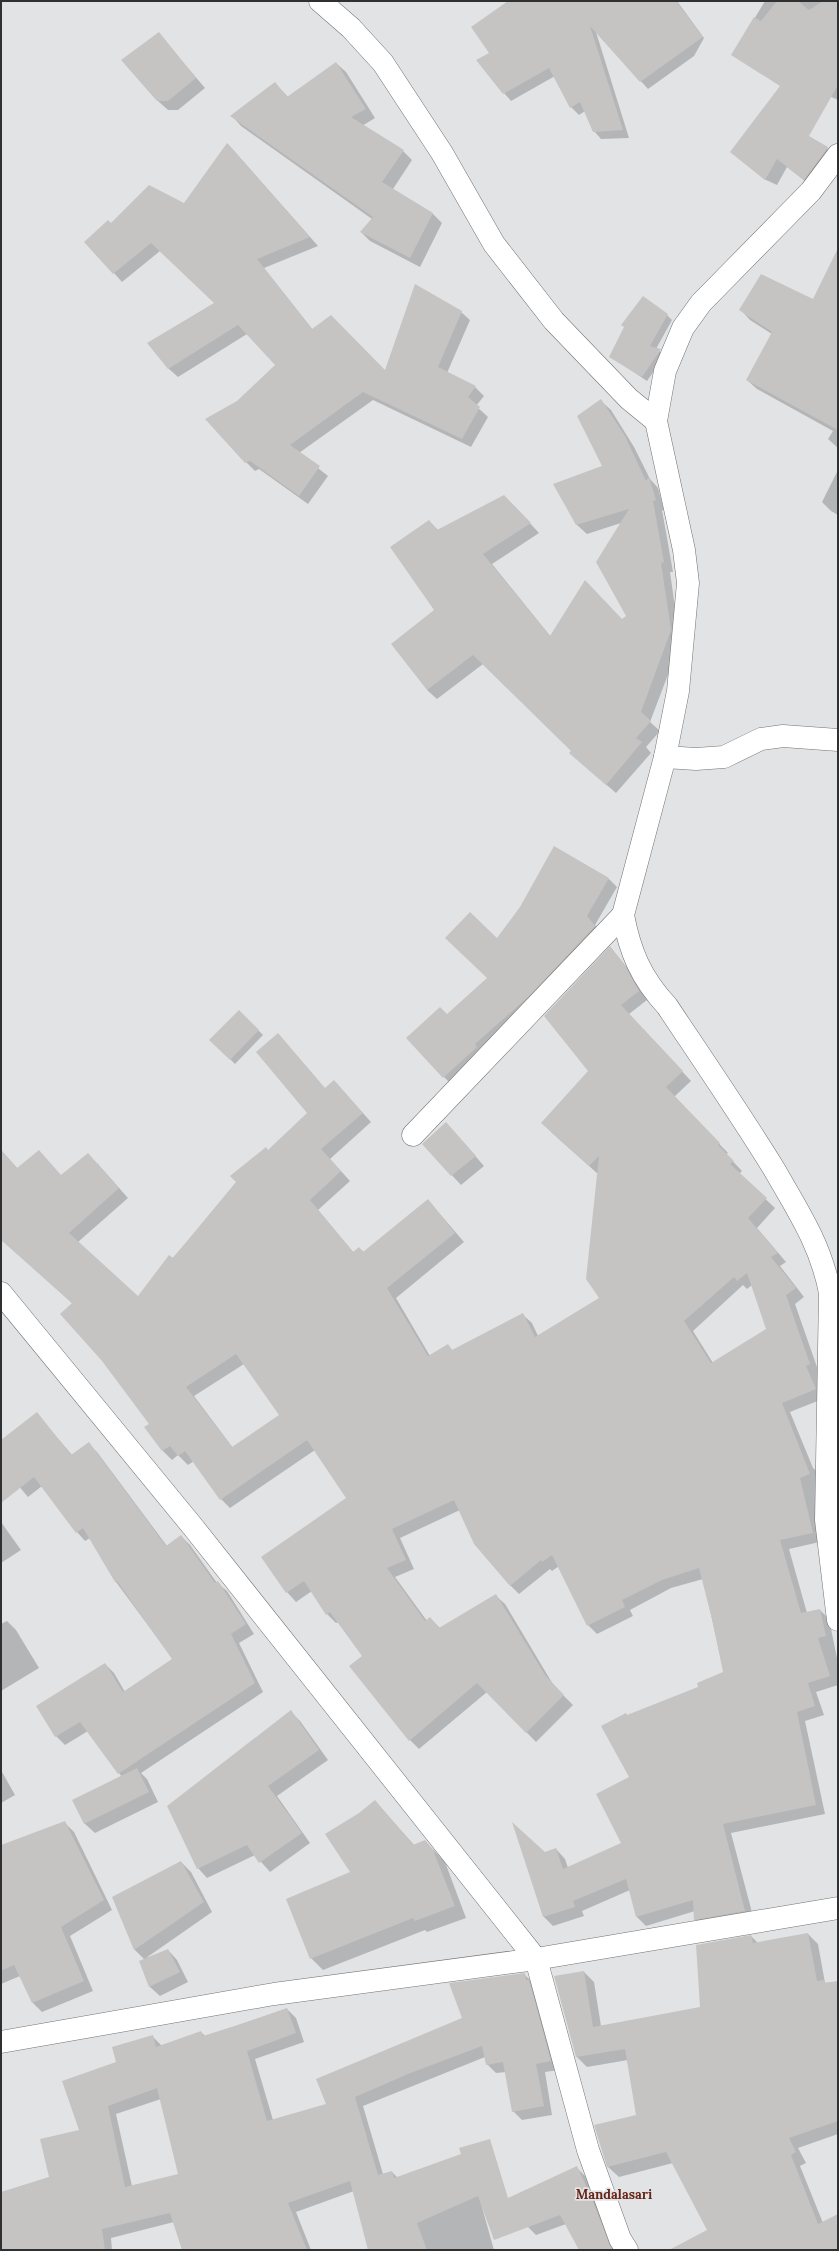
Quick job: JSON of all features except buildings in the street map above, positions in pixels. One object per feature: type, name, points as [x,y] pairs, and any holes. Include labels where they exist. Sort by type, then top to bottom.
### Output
[{"type":"street","points":[[320,1],[351,28],[383,63],[442,153],[494,244],[554,321],[629,399],[656,421]]},
{"type":"street","points":[[838,155],[811,191],[701,303],[683,328],[665,371],[656,421],[684,550],[688,583],[678,691],[665,756],[623,915],[628,940],[636,962],[650,987],[667,1006],[760,1147],[812,1236],[826,1271],[830,1293],[826,1520],[838,1620]]},
{"type":"street","points":[[665,756],[696,759],[724,757],[761,739],[775,737],[838,740]]},
{"type":"street","points":[[413,1135],[623,915]]},
{"type":"street","points":[[1,1293],[193,1527],[536,1959],[588,2150],[620,2239],[627,2250]]},
{"type":"street","points":[[1,2042],[274,1994],[536,1959],[838,1908]]},
{"type":"district","name":"Mandalasari","points":[[614,2194]]}]
